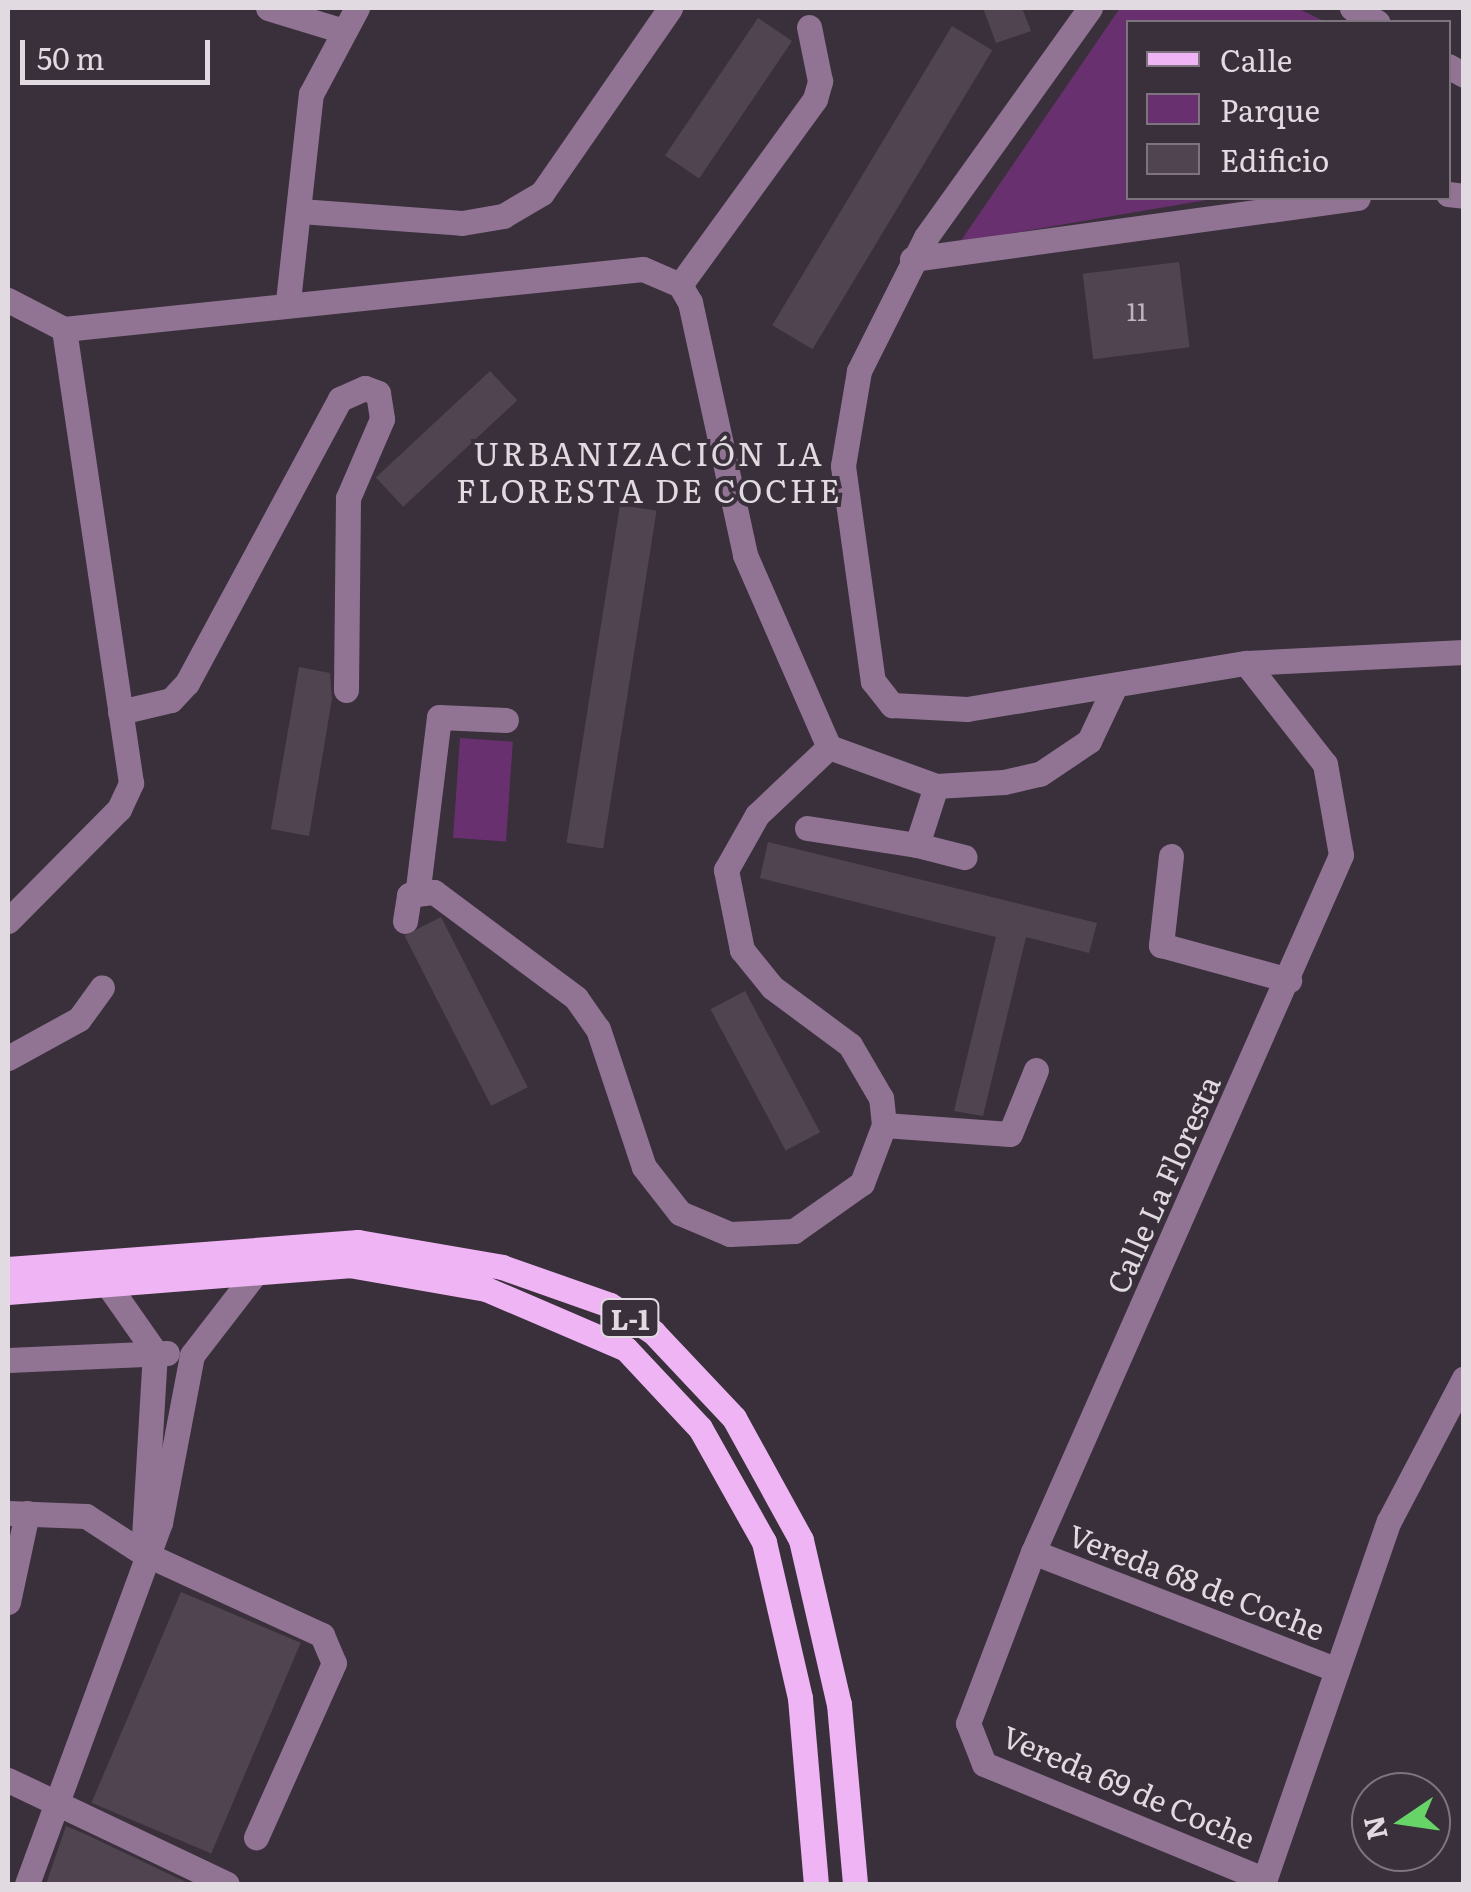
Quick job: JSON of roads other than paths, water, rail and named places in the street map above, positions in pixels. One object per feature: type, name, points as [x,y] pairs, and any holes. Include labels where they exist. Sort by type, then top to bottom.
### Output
[{"type":"main road","name":"L-1","points":[[8,1269],[358,1242],[517,1271],[653,1332],[734,1418],[802,1540],[839,1704],[855,1884]]},
{"type":"main road","name":"L-1","points":[[8,1292],[349,1265],[486,1289],[588,1325],[681,1400],[748,1504],[780,1600],[800,1698],[816,1884]]},
{"type":"street","points":[[268,8],[343,31]]},
{"type":"street","points":[[288,301],[310,94],[357,8]]},
{"type":"street","points":[[300,211],[462,223],[503,216],[542,192],[670,8]]},
{"type":"street","points":[[1090,8],[912,259],[858,371],[844,433],[872,681],[892,705],[942,710],[1246,663],[1464,652]]},
{"type":"street","points":[[680,286],[815,99],[820,81],[809,27]]},
{"type":"street","points":[[912,259],[1343,200]]},
{"type":"street","points":[[8,300],[64,329],[288,301],[643,269],[680,286],[706,345],[745,555],[829,747],[936,786],[1040,774],[1089,740],[1114,686]]},
{"type":"street","points":[[8,921],[130,794],[64,329]]},
{"type":"street","points":[[120,712],[171,700],[187,683],[340,399],[364,388],[378,392],[382,418],[348,498],[346,690]]},
{"type":"street","name":"Calle La Floresta","points":[[972,1746],[974,1696],[1033,1552],[1290,980],[1341,855],[1339,811],[1325,764],[1246,663]]},
{"type":"street","points":[[405,922],[418,888],[439,717],[506,720]]},
{"type":"street","points":[[418,888],[458,906],[576,998],[598,1029],[644,1167],[660,1194],[702,1225],[763,1236],[820,1219],[862,1183],[884,1125],[868,1068],[823,1020],[760,976],[730,910],[726,870],[756,815],[829,747]]},
{"type":"street","points":[[916,845],[936,786]]},
{"type":"street","points":[[807,828],[916,845],[964,857]]},
{"type":"street","points":[[1172,856],[1161,946],[1290,980]]},
{"type":"street","points":[[8,1058],[79,1018],[102,987]]},
{"type":"street","points":[[884,1125],[1010,1134],[1036,1070]]},
{"type":"street","points":[[27,1884],[142,1553],[160,1523],[192,1355],[256,1271]]},
{"type":"street","points":[[108,1285],[155,1352],[142,1553]]},
{"type":"street","points":[[8,1360],[155,1352],[192,1355]]},
{"type":"street","points":[[1264,1882],[1389,1520],[1464,1378]]},
{"type":"street","points":[[8,1602],[17,1514],[86,1516],[142,1553],[297,1617],[322,1635],[334,1663],[256,1837]]},
{"type":"street","name":"Vereda 68 de Coche","points":[[1033,1552],[1337,1670]]},
{"type":"street","name":"Vereda 69 de Coche","points":[[972,1746],[984,1764],[1264,1882]]},
{"type":"street","points":[[8,1780],[228,1884]]},
{"type":"district","name":"URBANIZACIÓN LA FLORESTA DE COCHE","points":[[649,472]]}]
